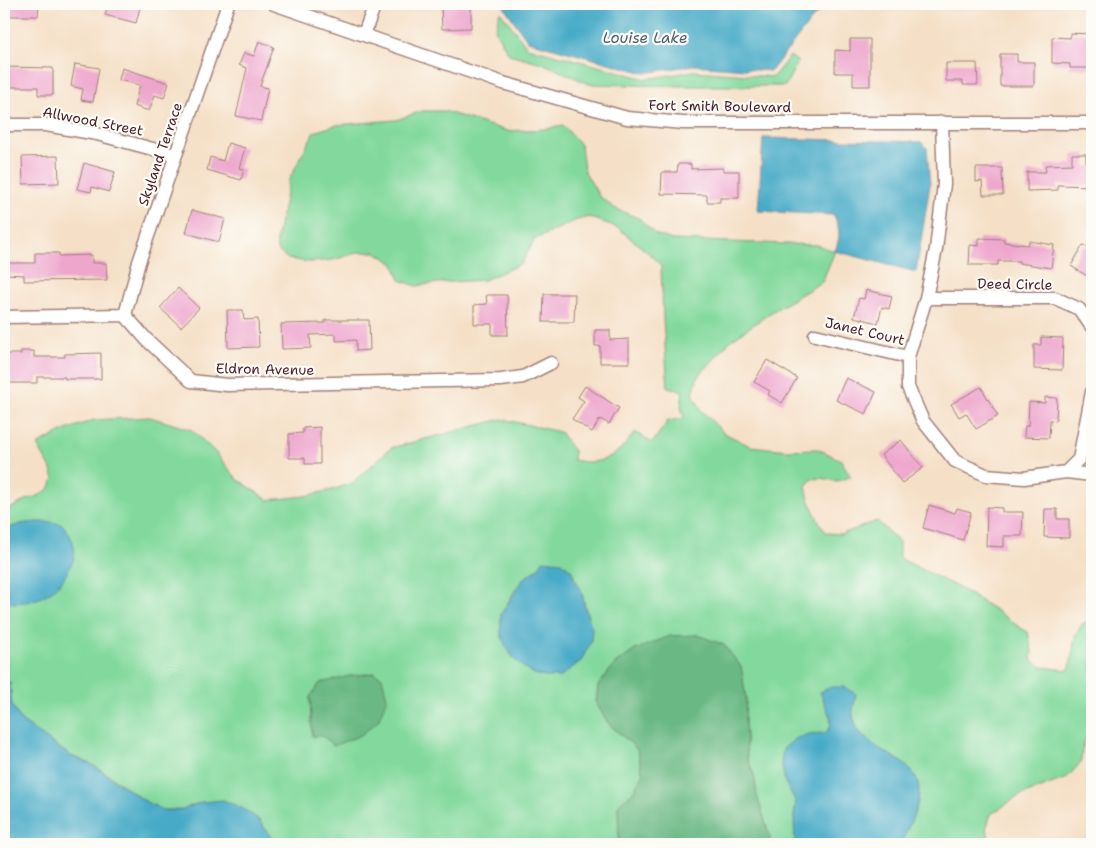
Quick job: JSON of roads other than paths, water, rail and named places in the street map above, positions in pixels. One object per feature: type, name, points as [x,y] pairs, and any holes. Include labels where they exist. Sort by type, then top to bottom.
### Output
[{"type":"street","name":"Skyland Terrace","points":[[126,315],[139,262],[174,155],[228,4]]},
{"type":"street","name":"Fort Smith Boulevard","points":[[274,4],[503,83],[627,118],[683,123],[1092,123]]},
{"type":"street","points":[[364,34],[375,4]]},
{"type":"street","points":[[942,122],[944,184],[936,249],[926,298],[908,357],[908,387],[923,421],[955,461],[986,475],[1024,478],[1066,472],[1092,475]]},
{"type":"street","name":"Allwood Street","points":[[4,125],[46,125],[97,134],[174,155]]},
{"type":"street","name":"Deed Circle","points":[[926,298],[1056,298],[1079,309],[1092,326]]},
{"type":"street","points":[[4,317],[126,315]]},
{"type":"street","name":"Eldron Avenue","points":[[126,315],[147,340],[191,381],[227,385],[501,380],[523,377],[551,363]]},
{"type":"street","name":"Janet Court","points":[[815,335],[908,357]]},
{"type":"street","points":[[1066,472],[1079,459],[1092,392]]},
{"type":"water","name":"Louise Lake","points":[[502,4],[834,4],[816,14],[771,71],[694,65],[645,73],[528,41]]},
{"type":"water","points":[[763,138],[921,142],[927,148],[930,185],[916,272],[835,251],[839,233],[834,215],[758,211]]},
{"type":"water","points":[[52,522],[63,525],[73,544],[75,553],[72,564],[58,586],[51,592],[34,600],[14,603],[4,602],[4,532],[24,523]]},
{"type":"water","points":[[543,560],[562,562],[572,571],[574,580],[581,589],[592,628],[591,642],[581,661],[560,677],[545,677],[534,674],[523,667],[513,658],[501,634],[501,614],[524,578],[538,569]]},
{"type":"water","points":[[4,673],[10,684],[12,705],[21,721],[71,756],[91,764],[148,803],[164,810],[180,810],[202,802],[223,800],[242,808],[258,819],[276,844],[4,844]]},
{"type":"water","points":[[831,687],[844,687],[856,694],[853,717],[858,730],[877,747],[911,770],[917,780],[919,794],[917,807],[901,844],[795,844],[794,816],[796,802],[785,782],[781,763],[783,749],[795,739],[808,734],[825,733],[830,728],[831,718],[820,692]]}]
